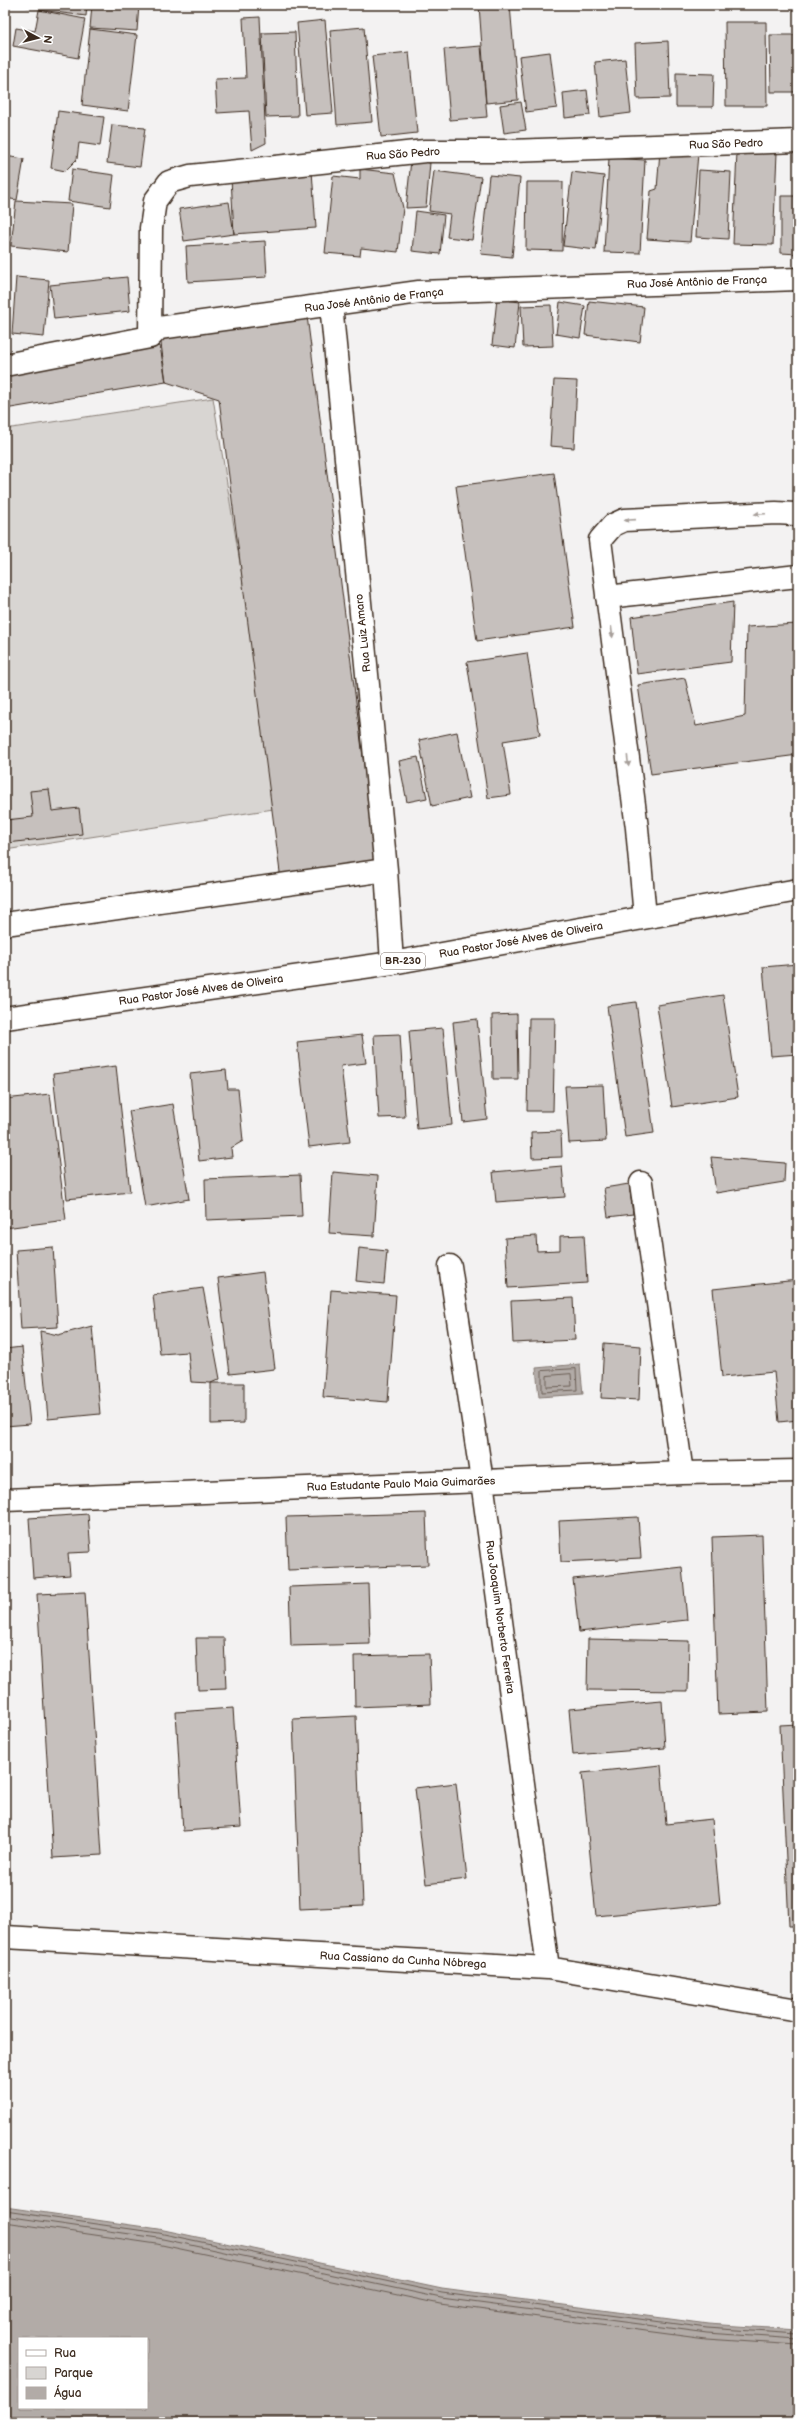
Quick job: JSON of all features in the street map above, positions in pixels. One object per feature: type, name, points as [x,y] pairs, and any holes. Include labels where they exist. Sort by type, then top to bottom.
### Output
[{"type":"street","name":"Rua São Pedro","points":[[150,337],[151,228],[155,201],[169,182],[190,176],[425,151],[525,150],[798,141]]},
{"type":"street","name":"Rua José Antônio de França","points":[[5,365],[150,337],[159,328],[419,292],[798,279]]},
{"type":"street","name":"Rua Luiz Amaro","points":[[331,304],[386,870],[392,963]]},
{"type":"street","points":[[645,917],[637,828],[600,540],[613,526],[624,520],[776,513],[795,514],[798,516]]},
{"type":"street","points":[[607,597],[798,576]]},
{"type":"street","points":[[5,924],[386,870]]},
{"type":"street","name":"Rua Pastor José Alves de Oliveira","points":[[5,1018],[392,963],[798,890]]},
{"type":"street","points":[[641,1183],[682,1473]]},
{"type":"street","name":"Rua Joaquim Norberto Ferreira","points":[[450,1266],[482,1481],[548,1968]]},
{"type":"street","name":"Rua Estudante Paulo Maia Guimarães","points":[[5,1500],[682,1473],[798,1471]]},
{"type":"street","name":"Rua Cassiano da Cunha Nóbrega","points":[[5,1937],[548,1968],[798,2010]]},
{"type":"green space","points":[[213,398],[280,808],[5,850],[5,429]]},
{"type":"water","points":[[580,1364],[583,1394],[539,1397],[536,1368]]},
{"type":"water","points":[[5,2207],[159,2229],[442,2289],[708,2324],[798,2330],[798,2422],[5,2422]]},
{"type":"building","points":[[12,5],[39,5],[38,8]]},
{"type":"building","points":[[40,5],[87,5],[86,16],[40,10]]},
{"type":"building","points":[[92,5],[139,5],[137,31],[90,28]]},
{"type":"building","points":[[479,5],[510,5],[518,100],[486,103]]},
{"type":"building","points":[[39,10],[85,19],[78,58],[13,46],[16,28],[35,31]]},
{"type":"building","points":[[260,17],[266,143],[252,150],[249,111],[217,113],[215,79],[246,78],[243,18]]},
{"type":"building","points":[[325,20],[333,113],[305,115],[297,23]]},
{"type":"building","points":[[725,22],[766,22],[767,106],[726,106]]},
{"type":"building","points":[[364,27],[372,122],[337,125],[330,30]]},
{"type":"building","points":[[90,29],[137,35],[128,111],[82,105]]},
{"type":"building","points":[[295,32],[298,116],[266,117],[262,33]]},
{"type":"building","points":[[770,35],[798,35],[798,92],[771,92]]},
{"type":"building","points":[[668,41],[670,98],[637,99],[635,43]]},
{"type":"building","points":[[481,46],[487,117],[450,120],[444,49]]},
{"type":"building","points":[[409,52],[417,133],[381,137],[372,56]]},
{"type":"building","points":[[550,52],[557,108],[526,112],[519,56]]},
{"type":"building","points":[[625,59],[631,113],[600,117],[595,62]]},
{"type":"building","points":[[676,73],[714,74],[713,107],[676,107]]},
{"type":"building","points":[[587,90],[590,115],[565,118],[563,93]]},
{"type":"building","points":[[521,102],[526,130],[504,133],[500,105]]},
{"type":"building","points":[[58,111],[104,117],[100,146],[79,143],[77,159],[65,171],[51,168]]},
{"type":"building","points":[[112,125],[145,128],[140,167],[107,163]]},
{"type":"building","points":[[660,151],[698,154],[690,242],[647,239],[651,191],[657,189]]},
{"type":"building","points":[[737,152],[777,153],[773,245],[733,244]]},
{"type":"building","points":[[5,156],[24,159],[17,200],[5,198]]},
{"type":"building","points":[[609,158],[645,160],[640,253],[604,252]]},
{"type":"building","points":[[411,160],[430,163],[426,207],[406,208]]},
{"type":"building","points":[[72,169],[114,175],[110,207],[68,201]]},
{"type":"building","points":[[360,169],[395,173],[403,208],[398,252],[361,248],[360,256],[325,253],[333,176],[360,179]]},
{"type":"building","points":[[699,170],[731,172],[728,239],[696,237]]},
{"type":"building","points":[[312,171],[316,228],[234,234],[231,178]]},
{"type":"building","points":[[434,171],[481,177],[472,240],[447,237],[450,214],[429,211]]},
{"type":"building","points":[[572,172],[604,176],[596,250],[563,246]]},
{"type":"building","points":[[489,175],[520,178],[512,257],[481,254]]},
{"type":"building","points":[[527,182],[563,182],[562,251],[526,250]]},
{"type":"building","points":[[781,196],[798,196],[798,254],[781,253]]},
{"type":"building","points":[[16,201],[72,204],[68,252],[11,246]]},
{"type":"building","points":[[229,202],[234,234],[184,241],[179,209]]},
{"type":"building","points":[[416,211],[444,215],[440,254],[412,251]]},
{"type":"building","points":[[265,241],[267,277],[188,282],[186,246]]},
{"type":"building","points":[[5,276],[8,276],[5,300]]},
{"type":"building","points":[[16,277],[49,280],[44,337],[12,334]]},
{"type":"building","points":[[127,277],[130,311],[54,319],[50,285]]},
{"type":"building","points":[[497,299],[520,302],[515,348],[492,345]]},
{"type":"building","points":[[589,301],[644,307],[640,342],[585,335]]},
{"type":"building","points":[[560,302],[585,306],[580,338],[556,334]]},
{"type":"building","points":[[551,305],[553,346],[523,347],[521,306]]},
{"type":"building","points":[[306,308],[377,867],[281,880],[219,399],[166,382],[159,328]]},
{"type":"building","points":[[160,346],[166,382],[5,409],[5,372]]},
{"type":"building","points":[[554,380],[577,381],[574,448],[550,446]]},
{"type":"building","points":[[554,473],[575,627],[477,641],[456,486]]},
{"type":"building","points":[[733,602],[731,662],[637,674],[631,617]]},
{"type":"building","points":[[797,624],[798,755],[651,774],[638,685],[685,678],[696,726],[745,716],[747,627]]},
{"type":"building","points":[[527,653],[540,735],[503,741],[511,795],[488,798],[467,662]]},
{"type":"building","points":[[457,732],[470,798],[432,806],[419,740]]},
{"type":"building","points":[[418,757],[427,798],[407,802],[399,761]]},
{"type":"building","points":[[49,789],[52,811],[79,808],[82,834],[8,843],[6,820],[33,817],[30,791]]},
{"type":"building","points":[[798,964],[798,1054],[771,1056],[763,967]]},
{"type":"building","points":[[723,995],[738,1097],[672,1107],[657,1005]]},
{"type":"building","points":[[636,1002],[654,1133],[625,1137],[607,1006]]},
{"type":"building","points":[[517,1014],[518,1079],[493,1079],[492,1015]]},
{"type":"building","points":[[529,1018],[555,1018],[553,1111],[527,1111]]},
{"type":"building","points":[[477,1019],[487,1119],[463,1122],[453,1022]]},
{"type":"building","points":[[443,1028],[452,1125],[417,1129],[409,1031]]},
{"type":"building","points":[[400,1034],[405,1117],[379,1118],[374,1035]]},
{"type":"building","points":[[362,1035],[366,1063],[341,1066],[350,1142],[309,1147],[297,1042]]},
{"type":"building","points":[[116,1066],[130,1192],[67,1199],[53,1074]]},
{"type":"building","points":[[226,1070],[228,1089],[238,1089],[243,1141],[231,1148],[232,1157],[199,1161],[190,1074]]},
{"type":"building","points":[[603,1085],[606,1141],[569,1143],[565,1086]]},
{"type":"building","points":[[50,1094],[66,1220],[5,1228],[5,1099]]},
{"type":"building","points":[[173,1104],[189,1199],[145,1207],[129,1111]]},
{"type":"building","points":[[561,1131],[562,1157],[532,1158],[531,1132]]},
{"type":"building","points":[[711,1157],[785,1163],[784,1182],[716,1193]]},
{"type":"building","points":[[562,1166],[565,1197],[496,1202],[493,1172]]},
{"type":"building","points":[[333,1172],[378,1176],[374,1236],[329,1233]]},
{"type":"building","points":[[300,1175],[302,1216],[206,1220],[205,1179]]},
{"type":"building","points":[[629,1184],[633,1214],[608,1217],[604,1188]]},
{"type":"building","points":[[584,1235],[587,1283],[508,1288],[505,1238],[536,1236],[537,1251],[560,1250],[560,1236]]},
{"type":"building","points":[[5,1247],[7,1247],[9,1303],[5,1303]]},
{"type":"building","points":[[53,1247],[58,1327],[21,1329],[16,1250]]},
{"type":"building","points":[[359,1248],[387,1251],[384,1284],[356,1281]]},
{"type":"building","points":[[263,1272],[275,1369],[230,1374],[218,1278]]},
{"type":"building","points":[[798,1280],[798,1420],[779,1422],[774,1372],[722,1377],[713,1289]]},
{"type":"building","points":[[203,1288],[220,1379],[211,1383],[191,1382],[188,1352],[160,1354],[153,1295]]},
{"type":"building","points":[[331,1290],[396,1295],[388,1402],[323,1397]]},
{"type":"building","points":[[573,1298],[575,1340],[513,1343],[511,1301]]},
{"type":"building","points":[[92,1326],[100,1414],[48,1419],[40,1331],[58,1335]]},
{"type":"building","points":[[604,1343],[641,1346],[639,1400],[601,1398]]},
{"type":"building","points":[[22,1347],[30,1424],[5,1426],[5,1349]]},
{"type":"building","points":[[211,1383],[244,1383],[244,1423],[211,1424]]},
{"type":"building","points":[[426,1513],[428,1565],[288,1570],[286,1517]]},
{"type":"building","points":[[88,1514],[91,1552],[68,1553],[70,1575],[33,1578],[29,1518]]},
{"type":"building","points":[[638,1517],[641,1558],[561,1562],[559,1521]]},
{"type":"building","points":[[762,1535],[768,1712],[718,1714],[712,1537]]},
{"type":"building","points":[[682,1567],[687,1620],[579,1632],[573,1579]]},
{"type":"building","points":[[368,1584],[370,1644],[291,1646],[289,1587]]},
{"type":"building","points":[[85,1592],[102,1855],[53,1858],[37,1594]]},
{"type":"building","points":[[196,1638],[224,1638],[226,1689],[198,1690]]},
{"type":"building","points":[[588,1639],[689,1641],[688,1691],[587,1690]]},
{"type":"building","points":[[429,1654],[431,1704],[355,1707],[354,1656]]},
{"type":"building","points":[[662,1701],[665,1748],[573,1755],[569,1709]]},
{"type":"building","points":[[233,1708],[241,1827],[183,1831],[176,1712]]},
{"type":"building","points":[[356,1716],[363,1906],[300,1909],[293,1719]]},
{"type":"building","points":[[798,1724],[798,1926],[789,1926],[780,1725]]},
{"type":"building","points":[[661,1765],[666,1824],[712,1819],[720,1904],[596,1916],[582,1773]]},
{"type":"building","points":[[456,1783],[467,1879],[426,1884],[415,1788]]}]
